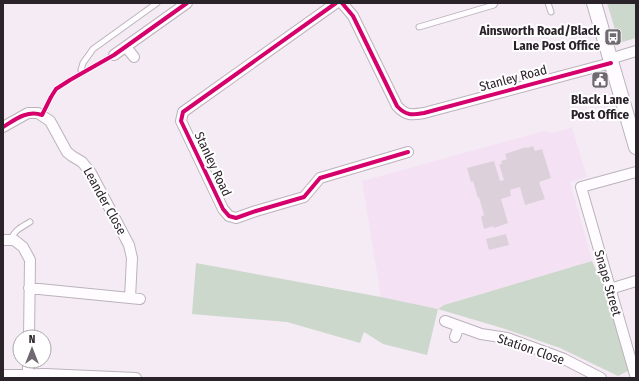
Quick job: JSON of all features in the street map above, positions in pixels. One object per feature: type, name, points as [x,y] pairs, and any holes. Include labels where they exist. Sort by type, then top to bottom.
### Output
[{"type":"main road","points":[[594,3],[636,147]]},
{"type":"street","points":[[114,55],[187,3]]},
{"type":"street","name":"Stanley Road","points":[[336,3],[183,112],[181,121],[222,209],[229,216],[236,218],[304,197],[320,178],[408,152]]},
{"type":"street","name":"Stanley Road","points":[[342,3],[353,16],[397,106],[402,111],[410,115],[424,113],[610,61],[636,51]]},
{"type":"street","points":[[126,47],[134,56]]},
{"type":"street","name":"Leander Close","points":[[3,126],[28,113],[33,112],[42,115],[50,121],[67,152],[87,166],[129,245],[132,258],[135,298],[29,288]]},
{"type":"street","name":"Snape Street","points":[[636,172],[581,187],[636,378]]},
{"type":"street","points":[[7,240],[14,240],[24,247],[30,260],[29,329]]},
{"type":"street","points":[[610,289],[636,281]]},
{"type":"street","name":"Station Close","points":[[445,321],[481,334],[507,338],[564,359],[602,378]]},
{"type":"street","points":[[455,337],[459,326]]},
{"type":"street","points":[[28,369],[28,374]]},
{"type":"street","points":[[3,375],[28,374],[45,376],[136,378]]},
{"type":"lane","points":[[81,70],[83,63],[93,49],[157,3]]},
{"type":"lane","points":[[419,27],[495,3]]},
{"type":"lane","points":[[548,3],[551,12]]},
{"type":"lane","points":[[7,240],[12,234],[30,222]]},
{"type":"shaded area","points":[[607,3],[636,3],[636,38],[619,43]]},
{"type":"shaded area","points":[[572,127],[587,177],[570,182],[592,261],[444,305],[438,309],[381,297],[362,181],[544,131],[554,133]]},
{"type":"shaded area","points":[[592,261],[605,289],[630,370],[618,376],[560,348],[502,328],[438,309],[444,305]]},
{"type":"shaded area","points":[[196,263],[381,297],[438,309],[427,355],[383,344],[364,332],[360,343],[287,322],[192,314]]},
{"type":"building","points":[[533,146],[535,151],[542,149],[551,178],[539,182],[545,199],[525,205],[520,187],[510,190],[511,196],[501,199],[508,223],[494,228],[493,226],[484,229],[481,217],[484,215],[479,197],[478,198],[473,181],[471,182],[467,168],[494,161],[500,181],[504,180],[499,164],[502,164],[501,161],[507,159],[505,154]]},
{"type":"building","points":[[506,234],[509,245],[489,250],[486,239]]},
{"type":"cycle path","points":[[3,127],[26,114],[42,115],[56,89],[114,55],[187,3]]},
{"type":"cycle path","points":[[336,3],[183,112],[181,121],[223,209],[229,216],[236,218],[304,197],[320,178],[408,152]]},
{"type":"cycle path","points":[[342,3],[353,16],[397,106],[403,112],[409,114],[424,113],[611,63]]},
{"type":"place","name":"Ainsworth Road/Black Lane Post Office","points":[[613,37]]},
{"type":"place","name":"Black Lane Post Office","points":[[600,80]]}]
